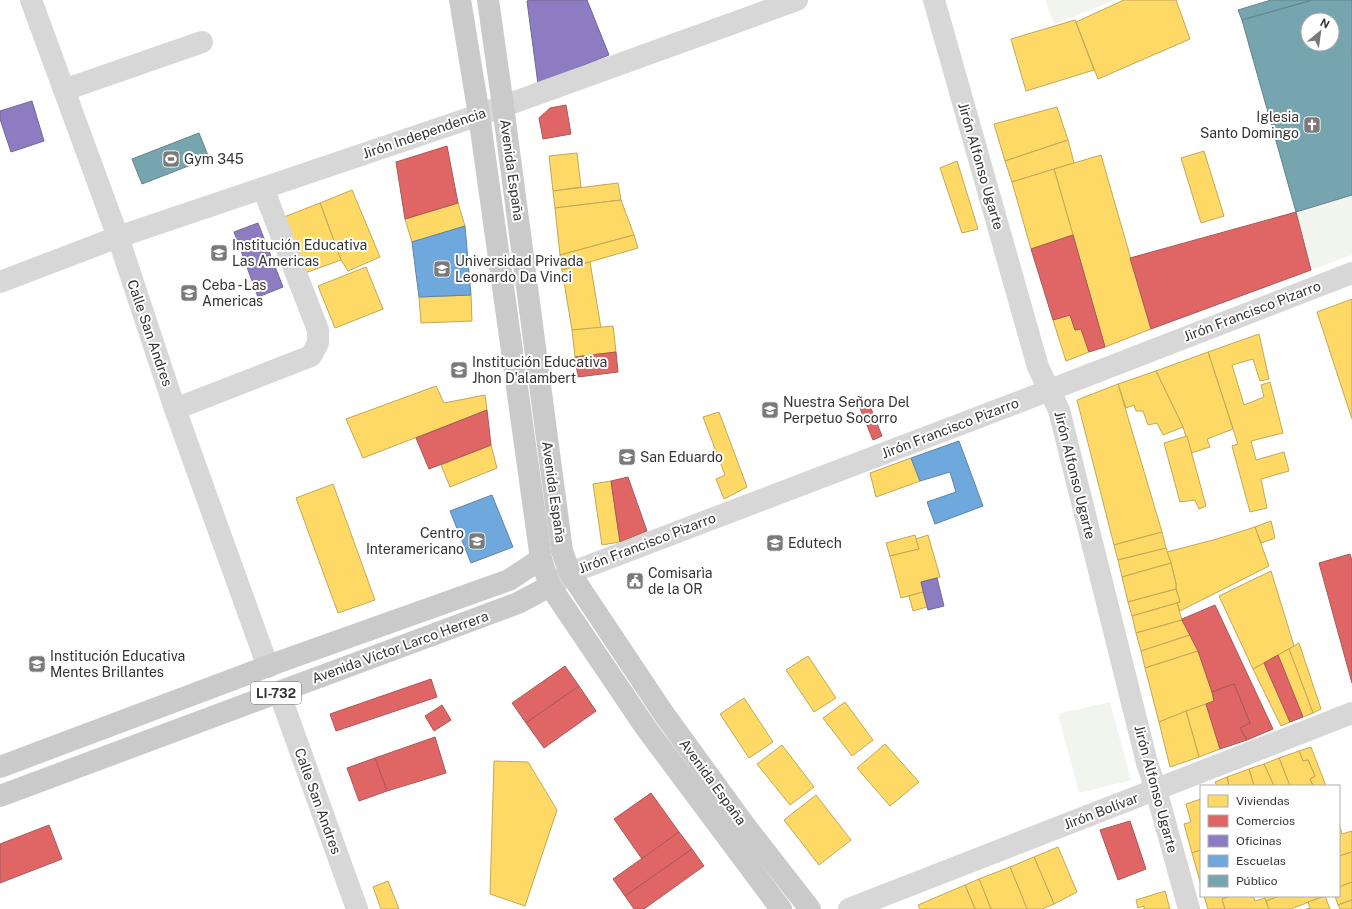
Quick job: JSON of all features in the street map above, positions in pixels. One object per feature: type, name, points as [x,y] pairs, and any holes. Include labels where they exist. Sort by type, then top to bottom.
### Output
[{"type":"main road","name":"Avenida España","points":[[488,0],[562,551],[570,572],[664,714],[746,827],[810,909]]},
{"type":"main road","name":"Avenida España","points":[[459,4],[479,115],[541,559],[550,586],[646,728],[781,909]]},
{"type":"main road","name":"Avenida Víctor Larco Herrera","points":[[0,767],[268,667],[509,580],[541,559]]},
{"type":"main road","name":"Avenida Víctor Larco Herrera","points":[[0,796],[518,603],[550,586]]},
{"type":"main road","points":[[754,873],[769,909]]},
{"type":"street","name":"Calle San Andres","points":[[31,0],[118,237],[175,409],[268,667]]},
{"type":"street","name":"Jirón Independencia","points":[[0,282],[118,237],[479,115],[797,0]]},
{"type":"street","name":"Jirón Alfonso Ugarte","points":[[934,0],[1038,367],[1059,410],[1147,762],[1189,909]]},
{"type":"street","points":[[64,90],[202,42]]},
{"type":"street","points":[[175,409],[311,356],[318,343],[318,330],[263,188]]},
{"type":"street","name":"Jirón Francisco Pizarro","points":[[550,586],[570,572],[1050,390],[1352,272]]},
{"type":"street","name":"Calle San Andres","points":[[279,692],[357,909]]},
{"type":"street","name":"Jirón Bolívar","points":[[849,909],[1352,713]]},
{"type":"shaded area","points":[[1045,0],[1115,0],[1054,24]]},
{"type":"shaded area","points":[[1352,195],[1352,255],[1311,270],[1296,212]]},
{"type":"shaded area","points":[[1110,702],[1131,780],[1079,793],[1058,714]]},
{"type":"building: Viviendas","points":[[1124,0],[1176,0],[1190,39],[1098,79],[1076,22]]},
{"type":"building: Viviendas","points":[[1075,20],[1094,70],[1026,91],[1011,39]]},
{"type":"building: Viviendas","points":[[1057,107],[1068,140],[1005,161],[994,124]]},
{"type":"building: Viviendas","points":[[1068,140],[1074,163],[1012,182],[1005,161]]},
{"type":"building: Viviendas","points":[[1204,151],[1224,216],[1201,223],[1181,158]]},
{"type":"building: Viviendas","points":[[577,153],[581,187],[553,191],[549,156]]},
{"type":"building: Viviendas","points":[[1101,155],[1151,329],[1105,347],[1054,169]]},
{"type":"building: Viviendas","points":[[957,161],[978,229],[962,233],[940,168]]},
{"type":"building: Viviendas","points":[[1054,169],[1073,235],[1031,249],[1012,182]]},
{"type":"building: Viviendas","points":[[618,183],[621,200],[555,208],[553,191]]},
{"type":"building: Viviendas","points":[[352,190],[380,257],[348,271],[341,260],[320,203]]},
{"type":"building: Viviendas","points":[[621,200],[634,235],[560,255],[555,208]]},
{"type":"building: Viviendas","points":[[320,203],[341,260],[305,273],[284,217]]},
{"type":"building: Viviendas","points":[[458,203],[465,226],[412,242],[405,219]]},
{"type":"building: Viviendas","points":[[634,235],[638,248],[562,270],[560,255]]},
{"type":"building: Viviendas","points":[[590,262],[601,328],[572,330],[562,270]]},
{"type":"building: Viviendas","points":[[366,267],[383,309],[335,328],[318,286]]},
{"type":"building: Viviendas","points":[[471,295],[472,321],[421,323],[419,297]]},
{"type":"building: Viviendas","points":[[1352,299],[1352,419],[1317,312]]},
{"type":"building: Viviendas","points":[[1070,315],[1075,330],[1081,329],[1089,352],[1066,361],[1053,320]]},
{"type":"building: Viviendas","points":[[613,326],[616,352],[575,357],[572,330]]},
{"type":"building: Viviendas","points":[[1259,334],[1269,379],[1260,381],[1253,359],[1232,365],[1244,405],[1264,397],[1261,385],[1270,382],[1283,433],[1251,441],[1256,460],[1284,452],[1289,471],[1261,479],[1267,508],[1250,512],[1232,446],[1238,444],[1208,352]]},
{"type":"building: Viviendas","points":[[1208,352],[1233,429],[1207,439],[1210,447],[1191,453],[1183,427],[1156,371]]},
{"type":"building: Viviendas","points":[[1156,371],[1183,427],[1163,435],[1157,423],[1148,425],[1143,411],[1136,411],[1134,405],[1126,408],[1118,384]]},
{"type":"building: Viviendas","points":[[1118,384],[1162,532],[1114,545],[1077,400]]},
{"type":"building: Viviendas","points":[[436,386],[444,403],[485,395],[487,410],[363,458],[346,419]]},
{"type":"building: Viviendas","points":[[719,412],[747,487],[724,499],[716,479],[725,475],[703,417]]},
{"type":"building: Viviendas","points":[[1187,436],[1206,506],[1199,509],[1195,500],[1180,502],[1164,443]]},
{"type":"building: Viviendas","points":[[491,445],[497,468],[450,487],[441,465]]},
{"type":"building: Viviendas","points":[[911,458],[920,481],[876,497],[870,473]]},
{"type":"building: Viviendas","points":[[611,481],[620,542],[602,545],[593,484]]},
{"type":"building: Viviendas","points":[[333,484],[375,600],[338,613],[296,498]]},
{"type":"building: Viviendas","points":[[1271,521],[1275,538],[1261,543],[1255,527]]},
{"type":"building: Viviendas","points":[[1255,527],[1269,566],[1180,611],[1177,603],[1180,602],[1167,552]]},
{"type":"building: Viviendas","points":[[1162,532],[1166,548],[1118,560],[1114,545]]},
{"type":"building: Viviendas","points":[[915,535],[919,549],[890,556],[886,543]]},
{"type":"building: Viviendas","points":[[928,535],[940,577],[921,582],[923,592],[901,598],[890,556],[919,549],[916,539]]},
{"type":"building: Viviendas","points":[[1166,548],[1171,563],[1122,577],[1118,560]]},
{"type":"building: Viviendas","points":[[1171,563],[1176,589],[1128,602],[1122,577]]},
{"type":"building: Viviendas","points":[[1271,571],[1294,646],[1253,669],[1219,596]]},
{"type":"building: Viviendas","points":[[1176,589],[1180,602],[1132,616],[1128,602]]},
{"type":"building: Viviendas","points":[[923,592],[927,607],[913,611],[909,596]]},
{"type":"building: Viviendas","points":[[1177,603],[1182,620],[1136,633],[1132,616]]},
{"type":"building: Viviendas","points":[[1182,620],[1190,635],[1141,651],[1136,633]]},
{"type":"building: Viviendas","points":[[1190,635],[1198,651],[1145,668],[1141,651]]},
{"type":"building: Viviendas","points":[[1299,643],[1321,709],[1313,713],[1289,649]]},
{"type":"building: Viviendas","points":[[1289,649],[1313,713],[1303,717],[1278,655]]},
{"type":"building: Viviendas","points":[[1198,651],[1214,701],[1159,722],[1145,668]]},
{"type":"building: Viviendas","points":[[808,656],[836,698],[814,712],[786,670]]},
{"type":"building: Viviendas","points":[[1264,663],[1290,722],[1281,726],[1253,669]]},
{"type":"building: Viviendas","points":[[744,698],[773,742],[749,758],[720,714]]},
{"type":"building: Viviendas","points":[[845,702],[873,740],[852,756],[823,718]]},
{"type":"building: Viviendas","points":[[1206,704],[1220,749],[1199,757],[1186,711]]},
{"type":"building: Viviendas","points":[[1186,711],[1199,757],[1170,767],[1159,722]]},
{"type":"building: Viviendas","points":[[885,744],[919,782],[890,806],[857,768]]},
{"type":"building: Viviendas","points":[[782,745],[814,787],[790,805],[757,764]]},
{"type":"building: Viviendas","points":[[1311,747],[1326,785],[1313,785],[1310,779],[1315,776],[1308,760],[1303,761],[1299,751]]},
{"type":"building: Viviendas","points":[[1299,751],[1303,761],[1308,760],[1315,776],[1310,779],[1313,785],[1290,785],[1279,758]]},
{"type":"building: Viviendas","points":[[1279,758],[1290,785],[1274,785],[1264,764]]},
{"type":"building: Viviendas","points":[[494,761],[528,762],[557,810],[525,906],[490,894]]},
{"type":"building: Viviendas","points":[[1264,764],[1274,785],[1254,785],[1249,769]]},
{"type":"building: Viviendas","points":[[1249,769],[1254,785],[1229,785],[1227,777]]},
{"type":"building: Viviendas","points":[[1227,777],[1229,785],[1216,785],[1215,782]]},
{"type":"building: Viviendas","points":[[816,795],[851,840],[819,865],[784,820]]},
{"type":"building: Viviendas","points":[[1200,799],[1200,850],[1192,853],[1184,824],[1191,822],[1186,804]]},
{"type":"building: Viviendas","points":[[1340,827],[1342,834],[1352,831],[1352,852],[1340,856]]},
{"type":"building: Viviendas","points":[[1058,847],[1077,892],[1054,904],[1034,857]]},
{"type":"building: Viviendas","points":[[1200,850],[1200,881],[1192,853]]},
{"type":"building: Viviendas","points":[[1352,852],[1352,882],[1340,887],[1340,856]]},
{"type":"building: Viviendas","points":[[1034,857],[1054,904],[1042,909],[1027,909],[1010,867]]},
{"type":"building: Viviendas","points":[[1010,867],[1027,909],[991,909],[979,879]]},
{"type":"building: Viviendas","points":[[979,879],[991,909],[975,909],[965,885]]},
{"type":"building: Viviendas","points":[[388,881],[399,909],[381,909],[373,887]]},
{"type":"building: Viviendas","points":[[1352,882],[1352,900],[1338,905],[1335,897],[1340,897],[1340,887]]},
{"type":"building: Viviendas","points":[[965,885],[975,909],[920,909],[918,905]]},
{"type":"building: Viviendas","points":[[1165,891],[1170,909],[1144,909],[1144,906],[1138,908],[1136,900]]},
{"type":"building: Viviendas","points":[[1204,897],[1228,897],[1222,899],[1225,909],[1208,909]]},
{"type":"building: Viviendas","points":[[1228,897],[1253,897],[1255,901],[1265,898],[1269,909],[1225,909],[1222,899]]},
{"type":"building: Viviendas","points":[[1264,897],[1277,897],[1266,901]]},
{"type":"building: Viviendas","points":[[1277,897],[1321,897],[1291,909],[1269,909],[1266,901]]},
{"type":"building: Viviendas","points":[[1325,897],[1330,909],[1306,909],[1310,908],[1308,902]]},
{"type":"building: Viviendas","points":[[1352,900],[1352,909],[1340,909],[1338,905]]},
{"type":"building: Comercios","points":[[566,105],[571,134],[543,139],[539,118],[550,108]]},
{"type":"building: Comercios","points":[[447,146],[458,203],[405,219],[396,162]]},
{"type":"building: Comercios","points":[[1296,212],[1311,270],[1151,329],[1130,258]]},
{"type":"building: Comercios","points":[[1073,235],[1105,347],[1089,352],[1081,329],[1075,330],[1070,315],[1053,320],[1031,249]]},
{"type":"building: Comercios","points":[[616,352],[618,372],[578,377],[575,357]]},
{"type":"building: Comercios","points":[[868,401],[882,436],[873,440],[859,406]]},
{"type":"building: Comercios","points":[[487,410],[491,445],[429,469],[416,438]]},
{"type":"building: Comercios","points":[[628,477],[647,531],[620,542],[611,481]]},
{"type":"building: Comercios","points":[[1350,554],[1352,561],[1352,683],[1319,563]]},
{"type":"building: Comercios","points":[[1215,605],[1273,729],[1247,740],[1240,728],[1250,723],[1234,684],[1212,692],[1198,651],[1182,620]]},
{"type":"building: Comercios","points":[[1278,655],[1303,717],[1290,722],[1264,663]]},
{"type":"building: Comercios","points":[[565,666],[579,686],[526,723],[512,703]]},
{"type":"building: Comercios","points":[[431,679],[437,697],[336,731],[330,714]]},
{"type":"building: Comercios","points":[[1234,684],[1250,723],[1240,728],[1247,740],[1220,749],[1206,704],[1214,701],[1212,692]]},
{"type":"building: Comercios","points":[[579,686],[596,711],[544,748],[526,723]]},
{"type":"building: Comercios","points":[[442,705],[451,720],[434,731],[425,716]]},
{"type":"building: Comercios","points":[[435,737],[446,773],[387,791],[375,758]]},
{"type":"building: Comercios","points":[[375,758],[387,791],[359,801],[347,768]]},
{"type":"building: Comercios","points":[[651,793],[679,832],[642,859],[614,819]]},
{"type":"building: Comercios","points":[[1130,821],[1146,869],[1118,880],[1100,830]]},
{"type":"building: Comercios","points":[[49,825],[62,859],[0,883],[0,844]]},
{"type":"building: Comercios","points":[[679,832],[692,849],[625,896],[613,879]]},
{"type":"building: Comercios","points":[[692,849],[704,866],[644,909],[634,909],[625,896]]},
{"type":"building: Oficinas","points":[[587,0],[609,55],[538,84],[527,1]]},
{"type":"building: Oficinas","points":[[32,101],[44,141],[11,152],[0,119],[0,111]]},
{"type":"building: Oficinas","points":[[258,223],[283,287],[258,297],[234,232]]},
{"type":"building: Oficinas","points":[[937,578],[944,606],[928,610],[921,582]]},
{"type":"building: Escuelas","name":"Universidad Privada Leonardo Da Vinci","points":[[465,226],[471,295],[419,297],[412,242]]},
{"type":"building: Escuelas","points":[[959,441],[983,506],[935,524],[927,502],[956,492],[950,472],[920,481],[911,458]]},
{"type":"building: Escuelas","points":[[492,495],[513,547],[471,563],[450,511]]},
{"type":"building: Público","points":[[1271,0],[1313,0],[1242,20],[1238,10]]},
{"type":"building: Público","name":"Iglesia Santo Domingo","points":[[1313,0],[1352,0],[1352,195],[1296,212],[1242,20]]},
{"type":"building: Público","name":"Gym 345","points":[[199,133],[209,158],[142,184],[132,159]]},
{"type":"place","name":"Iglesia Santo Domingo","points":[[1312,125]]},
{"type":"place","name":"Gym 345","points":[[171,159]]},
{"type":"place","name":"Institución Educativa Las Americas","points":[[219,253]]},
{"type":"place","name":"Universidad Privada Leonardo Da Vinci","points":[[442,269]]},
{"type":"place","name":"Ceba - Las Americas","points":[[189,293]]},
{"type":"place","name":"Institución Educativa Jhon D'alambert","points":[[459,370]]},
{"type":"place","name":"Nuestra Señora Del Perpetuo Socorro","points":[[770,410]]},
{"type":"place","name":"San Eduardo","points":[[627,457]]},
{"type":"place","name":"Centro Interamericano","points":[[477,541]]},
{"type":"place","name":"Edutech","points":[[775,543]]},
{"type":"place","name":"Comisarìa de la OR","points":[[635,581]]},
{"type":"place","name":"Institución Educativa Mentes Brillantes","points":[[37,664]]}]
